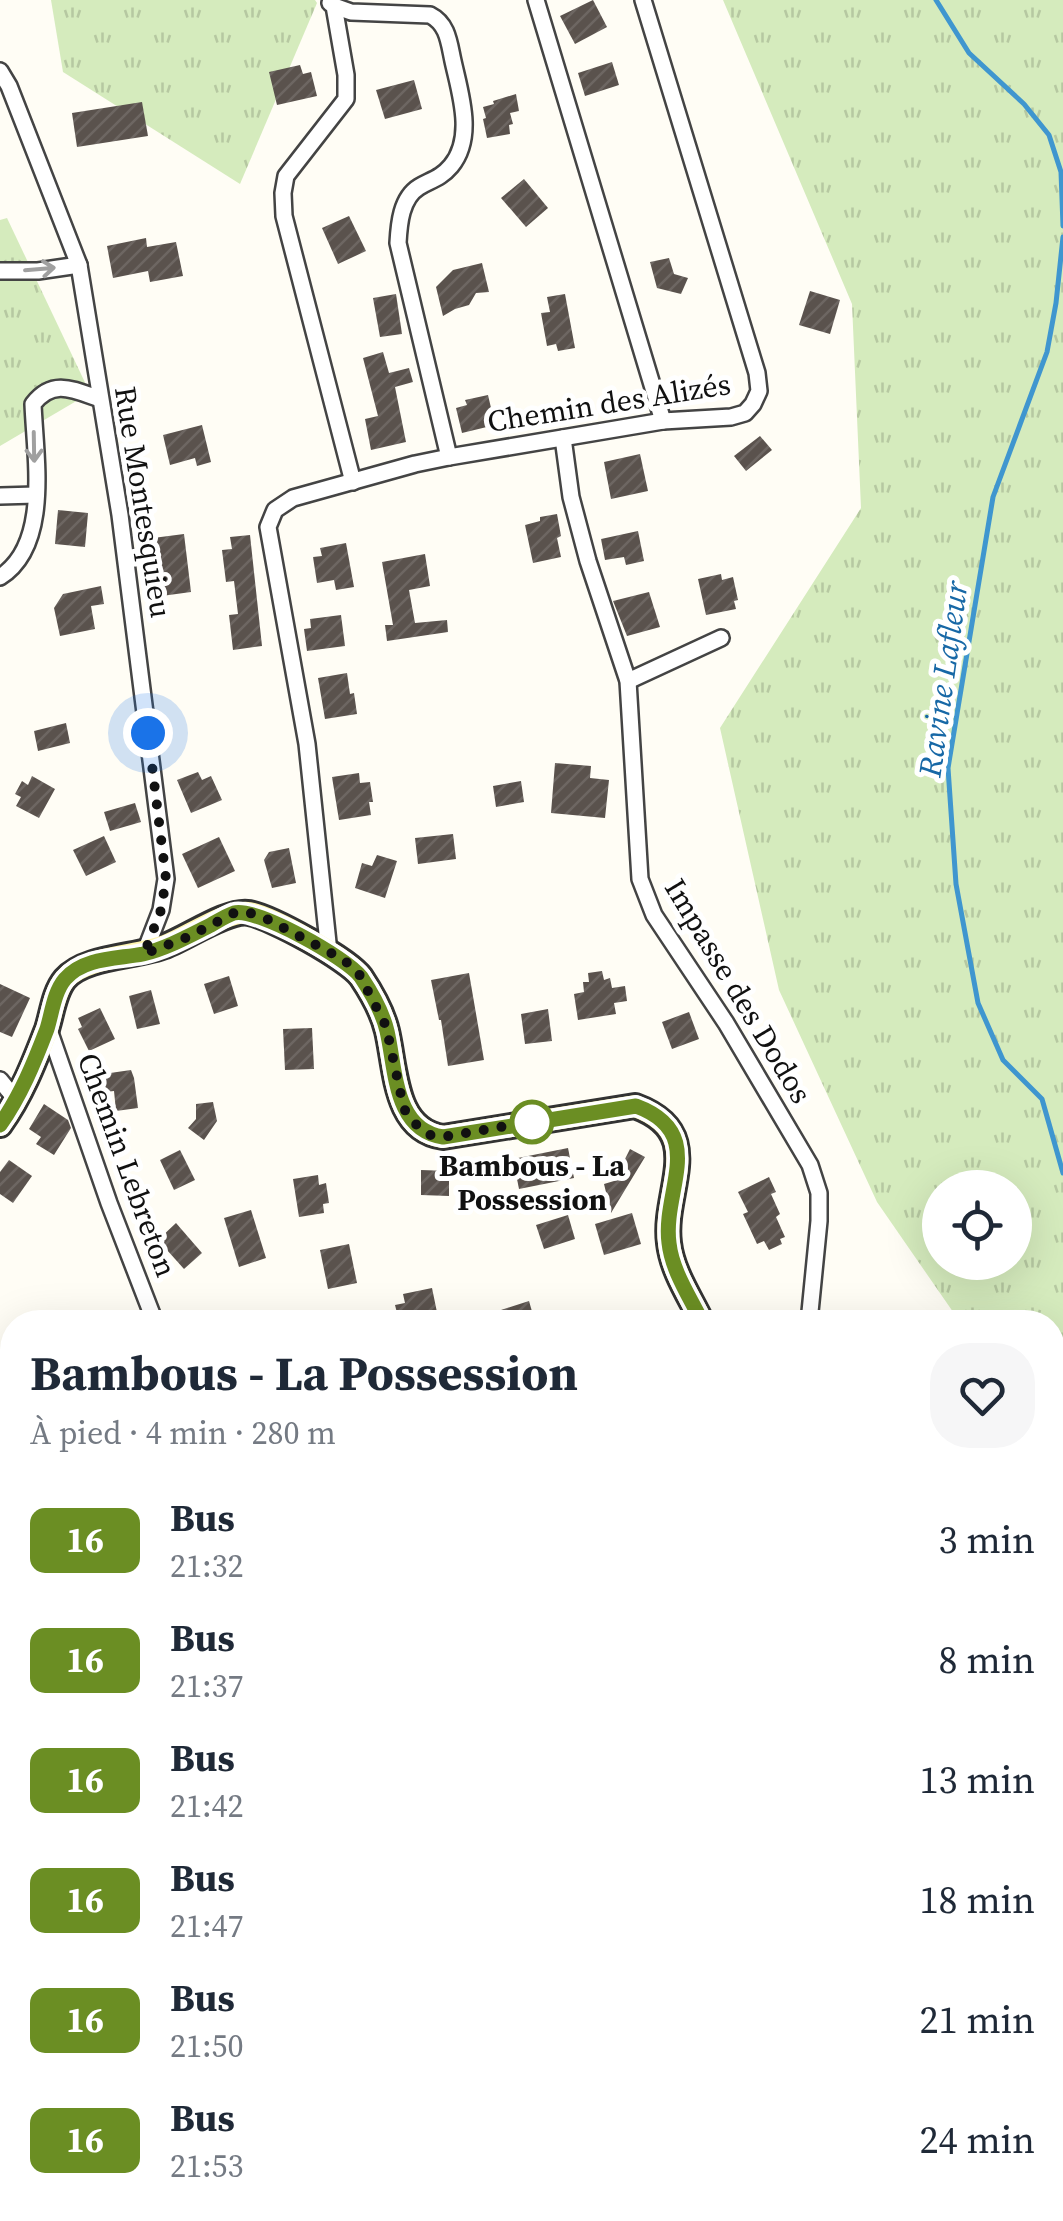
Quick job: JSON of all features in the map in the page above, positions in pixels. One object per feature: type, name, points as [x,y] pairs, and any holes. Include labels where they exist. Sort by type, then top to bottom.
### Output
[{"type":"main road","points":[[0,1125],[17,1100],[66,978],[98,961],[144,954],[188,937],[236,912],[250,913],[344,960],[359,974],[386,1026],[404,1109],[430,1135],[443,1137],[636,1106],[658,1117],[679,1151],[667,1224],[669,1246],[696,1310]]},
{"type":"street","points":[[536,0],[663,421]]},
{"type":"street","name":"Chemin des Alizés","points":[[329,952],[307,744],[268,528],[275,510],[292,498],[449,457],[663,421],[745,414],[759,391],[757,373],[643,0]]},
{"type":"street","points":[[331,3],[350,12],[430,15],[447,32],[464,114],[462,136],[451,166],[436,180],[418,187],[407,200],[398,243],[449,457]]},
{"type":"street","points":[[331,3],[346,75],[346,99],[294,164],[282,193],[284,216],[353,482]]},
{"type":"street","name":"Rue Montesquieu","points":[[0,71],[10,86],[79,265],[120,514],[166,879],[161,910],[144,954]]},
{"type":"street","points":[[0,271],[79,265]]},
{"type":"street","points":[[0,577],[16,566],[32,534],[36,494],[33,404],[46,391],[58,388],[100,399]]},
{"type":"street","name":"Impasse des Dodos","points":[[562,438],[588,561],[628,680],[640,878],[654,915],[726,1023],[810,1165],[818,1193],[819,1221],[810,1310]]},
{"type":"street","points":[[0,496],[36,494]]},
{"type":"street","points":[[628,680],[721,638]]},
{"type":"street","name":"Chemin Lebreton","points":[[48,1027],[150,1310]]},
{"type":"street","points":[[0,1080],[17,1100]]},
{"type":"green space","points":[[51,0],[317,3],[240,184],[63,72]]},
{"type":"green space","points":[[723,0],[1063,0],[1063,1310],[952,1310],[931,1280],[1032,1280],[1032,1170],[922,1170],[922,1267],[877,1202],[779,990],[720,728],[861,508],[852,304]]},
{"type":"green space","points":[[7,218],[90,393],[0,446],[0,220]]},
{"type":"building","points":[[593,0],[607,27],[575,44],[560,16]]},
{"type":"building","points":[[612,62],[619,85],[585,96],[578,73]]},
{"type":"building","points":[[300,65],[303,74],[311,72],[317,96],[277,105],[269,72]]},
{"type":"building","points":[[414,80],[422,109],[385,119],[376,90]]},
{"type":"building","points":[[516,94],[519,111],[510,113],[510,134],[487,138],[483,107]]},
{"type":"building","points":[[142,102],[148,136],[77,147],[72,113]]},
{"type":"building","points":[[524,179],[548,208],[526,227],[501,198]]},
{"type":"building","points":[[349,216],[366,251],[338,264],[322,228]]},
{"type":"building","points":[[146,238],[147,247],[176,242],[183,276],[150,282],[148,271],[113,278],[107,246]]},
{"type":"building","points":[[669,258],[674,274],[688,278],[681,294],[657,288],[650,262]]},
{"type":"building","points":[[482,263],[489,292],[476,293],[469,305],[443,316],[436,287],[453,270]]},
{"type":"building","points":[[810,291],[840,300],[830,334],[799,325]]},
{"type":"building","points":[[396,294],[402,334],[380,337],[373,298]]},
{"type":"building","points":[[565,294],[575,348],[558,351],[556,344],[547,346],[541,313],[550,312],[547,297]]},
{"type":"building","points":[[383,352],[389,373],[409,368],[413,382],[395,387],[406,442],[371,450],[365,419],[378,416],[363,358]]},
{"type":"building","points":[[488,395],[495,425],[462,433],[456,408],[467,405],[465,400]]},
{"type":"building","points":[[202,425],[211,462],[197,466],[195,458],[170,465],[163,435]]},
{"type":"building","points":[[760,436],[772,450],[746,471],[734,456]]},
{"type":"building","points":[[640,454],[648,491],[611,499],[604,462]]},
{"type":"building","points":[[58,510],[88,513],[85,547],[55,544]]},
{"type":"building","points":[[557,514],[561,557],[533,563],[525,525]]},
{"type":"building","points":[[638,531],[644,561],[626,565],[624,557],[605,560],[601,539]]},
{"type":"building","points":[[184,534],[191,592],[147,598],[142,561],[156,559],[153,538]]},
{"type":"building","points":[[250,535],[262,646],[233,650],[229,615],[238,614],[234,581],[226,582],[222,550],[232,549],[230,537]]},
{"type":"building","points":[[346,543],[354,587],[336,590],[334,580],[317,583],[313,557],[322,556],[320,548]]},
{"type":"building","points":[[425,554],[430,586],[409,590],[415,623],[447,620],[448,632],[387,641],[385,625],[393,625],[382,562]]},
{"type":"building","points":[[721,574],[722,580],[733,577],[736,609],[706,615],[698,579]]},
{"type":"building","points":[[101,586],[104,604],[91,606],[95,629],[60,636],[54,608],[63,594]]},
{"type":"building","points":[[649,592],[660,627],[627,636],[613,601]]},
{"type":"building","points":[[341,615],[345,646],[307,651],[304,629],[311,628],[310,619]]},
{"type":"building","points":[[347,673],[357,714],[325,719],[318,678]]},
{"type":"building","points":[[66,723],[70,743],[38,751],[34,731]]},
{"type":"building","points":[[555,763],[591,766],[590,778],[609,780],[605,818],[551,813]]},
{"type":"building","points":[[198,772],[202,780],[211,776],[222,800],[191,813],[177,780]]},
{"type":"building","points":[[359,773],[360,783],[370,782],[371,815],[339,820],[332,777]]},
{"type":"building","points":[[32,776],[55,789],[39,818],[16,806],[21,797],[15,794],[22,781],[28,785]]},
{"type":"building","points":[[521,781],[524,802],[496,807],[493,786]]},
{"type":"building","points":[[135,803],[141,822],[110,831],[104,812]]},
{"type":"building","points":[[453,834],[456,859],[418,864],[415,838]]},
{"type":"building","points":[[104,836],[116,862],[86,876],[73,850]]},
{"type":"building","points":[[219,837],[235,871],[198,888],[182,854]]},
{"type":"building","points":[[289,848],[296,883],[272,888],[264,860],[269,852]]},
{"type":"building","points":[[377,855],[397,861],[385,898],[355,888],[362,863],[372,866]]},
{"type":"building","points":[[602,971],[604,980],[610,978],[612,988],[625,986],[627,1001],[614,1003],[616,1014],[578,1020],[574,994],[584,992],[583,982],[589,982],[588,973]]},
{"type":"building","points":[[469,973],[484,1060],[448,1066],[431,980]]},
{"type":"building","points":[[229,976],[238,1006],[214,1014],[204,984]]},
{"type":"building","points":[[0,984],[30,998],[12,1037],[0,1032]]},
{"type":"building","points":[[151,990],[160,1024],[137,1029],[129,996]]},
{"type":"building","points":[[100,1008],[115,1039],[89,1051],[78,1029],[82,1027],[78,1018]]},
{"type":"building","points":[[548,1009],[552,1041],[525,1044],[521,1014]]},
{"type":"building","points":[[689,1012],[699,1039],[672,1049],[662,1022]]},
{"type":"building","points":[[312,1028],[314,1069],[285,1070],[283,1029]]},
{"type":"building","points":[[131,1070],[138,1108],[116,1111],[114,1091],[105,1092],[103,1074]]},
{"type":"building","points":[[213,1102],[217,1121],[204,1140],[188,1128],[196,1119],[196,1104]]},
{"type":"building","points":[[44,1104],[68,1120],[71,1128],[54,1155],[36,1144],[41,1137],[29,1129]]},
{"type":"building","points":[[568,1148],[574,1178],[519,1189],[513,1159]]},
{"type":"building","points":[[630,1149],[645,1157],[611,1213],[604,1184],[614,1181]]},
{"type":"building","points":[[180,1150],[195,1180],[174,1190],[160,1160]]},
{"type":"building","points":[[9,1160],[32,1176],[13,1203],[0,1194],[0,1172]]},
{"type":"building","points":[[421,1170],[449,1171],[449,1196],[421,1195]]},
{"type":"building","points":[[318,1175],[319,1185],[326,1183],[329,1203],[323,1204],[324,1213],[299,1217],[293,1179]]},
{"type":"building","points":[[769,1177],[780,1214],[776,1217],[785,1237],[780,1239],[782,1244],[769,1250],[764,1241],[757,1244],[738,1192]]},
{"type":"building","points":[[251,1210],[266,1258],[239,1267],[224,1218]]},
{"type":"building","points":[[632,1213],[641,1244],[604,1255],[595,1224]]},
{"type":"building","points":[[568,1215],[575,1239],[544,1249],[536,1225]]},
{"type":"building","points":[[176,1223],[202,1253],[184,1269],[158,1240]]},
{"type":"building","points":[[349,1244],[357,1283],[328,1289],[320,1250]]},
{"type":"building","points":[[432,1288],[437,1310],[396,1310],[395,1305],[405,1303],[403,1294]]},
{"type":"building","points":[[529,1301],[532,1310],[501,1310]]},
{"type":"waterway","name":"Ravine Lafleur","points":[[936,0],[969,53],[1024,104],[1049,135],[1061,172],[1063,226]]},
{"type":"waterway","name":"Ravine Lafleur","points":[[1063,237],[1047,352],[993,497],[948,768],[956,884],[978,1003],[1003,1060],[1042,1099],[1063,1173]]},
{"type":"bus line","name":"16","points":[[0,1125],[17,1100],[66,978],[98,961],[144,954],[188,937],[236,912],[250,913],[344,960],[359,974],[386,1026],[404,1109],[410,1120],[430,1135],[443,1137],[636,1106],[658,1117],[679,1151],[667,1224],[669,1246],[696,1310]]},
{"type":"place","name":"Bambous - La Possession","points":[[532,1122]]},
{"type":"route","points":[[148,733],[166,879],[161,910],[144,954],[236,912],[269,920],[344,960],[359,974],[386,1026],[404,1109],[419,1128],[443,1137],[541,1120],[532,1122]]}]
